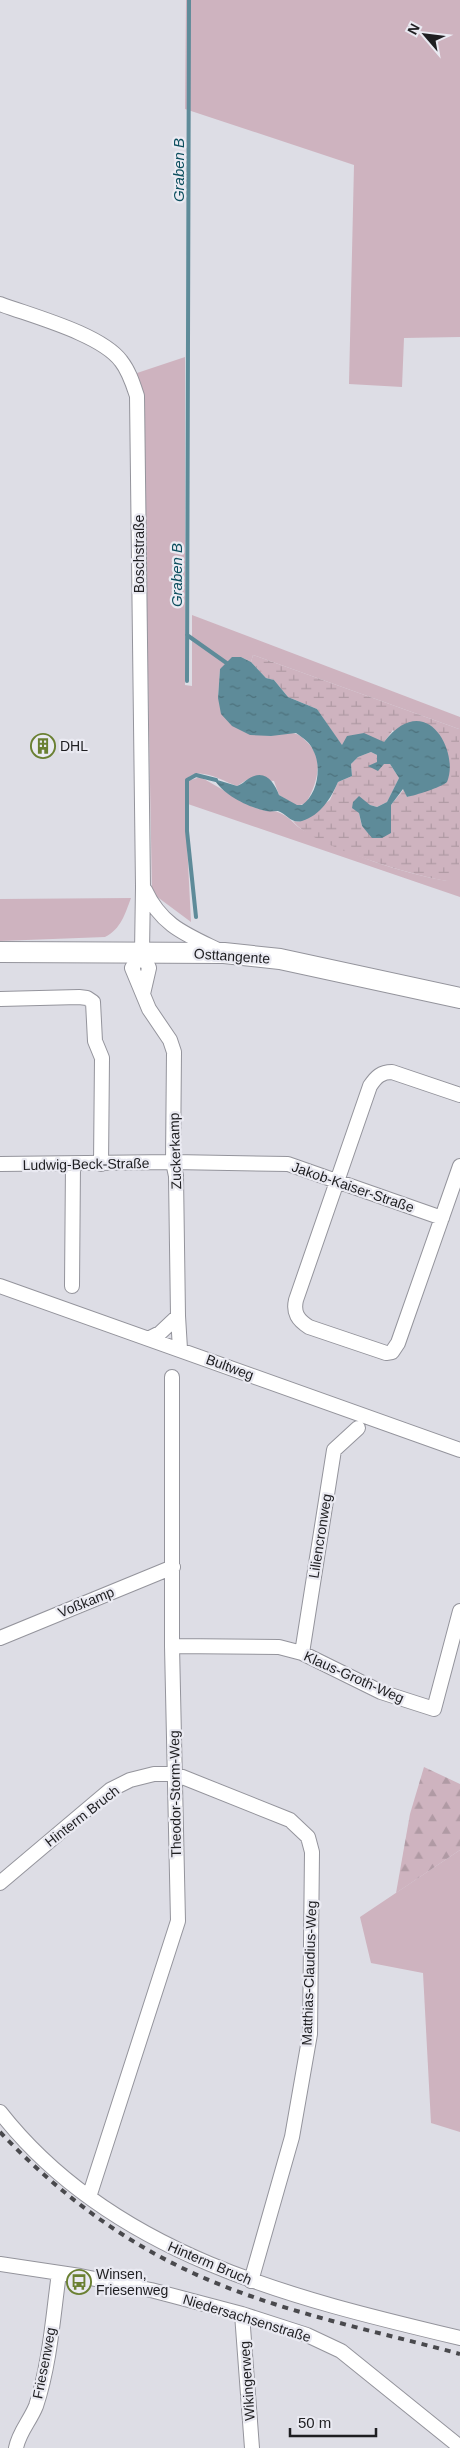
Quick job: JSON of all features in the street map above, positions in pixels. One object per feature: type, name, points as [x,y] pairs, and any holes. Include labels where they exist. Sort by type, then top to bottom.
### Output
[{"type":"main road","name":"Osttangente","points":[[0,952],[224,953],[280,959],[460,998]]},
{"type":"street","name":"Boschstraße","points":[[0,304],[99,343],[122,361],[137,396],[143,887],[142,952]]},
{"type":"street","name":"Boschstraße","points":[[143,887],[161,916],[180,932],[224,953]]},
{"type":"street","name":"Zuckerkamp","points":[[142,952],[148,968],[143,994],[149,1009],[170,1040],[174,1052],[173,1162],[176,1176],[180,1349]]},
{"type":"street","points":[[0,999],[79,996],[93,1002],[95,1041],[102,1058],[101,1164]]},
{"type":"street","points":[[460,1095],[392,1072],[384,1072],[376,1077],[370,1086],[339,1181],[296,1300],[294,1308],[297,1316],[308,1327],[386,1353],[392,1352],[398,1343],[460,1166]]},
{"type":"street","name":"Ludwig-Beck-Straße","points":[[0,1164],[173,1162]]},
{"type":"street","name":"Jakob-Kaiser-Straße","points":[[173,1162],[288,1164],[442,1218]]},
{"type":"street","points":[[72,1286],[73,1164]]},
{"type":"street","name":"Bultweg","points":[[0,1286],[460,1450]]},
{"type":"street","points":[[150,1338],[160,1333],[178,1316]]},
{"type":"street","name":"Theodor-Storm-Weg","points":[[89,2196],[178,1921],[172,1646],[172,1377]]},
{"type":"street","name":"Liliencronweg","points":[[302,1653],[334,1450],[358,1428]]},
{"type":"street","name":"Voßkamp","points":[[0,1638],[173,1567]]},
{"type":"street","name":"Klaus-Groth-Weg","points":[[172,1646],[279,1647],[302,1653],[381,1692],[434,1709],[460,1611]]},
{"type":"street","name":"Hinterm Bruch","points":[[0,1883],[110,1790],[130,1780],[154,1774],[175,1774]]},
{"type":"street","name":"Matthias-Claudius-Weg","points":[[175,1774],[290,1820],[308,1837],[312,1852],[310,2034],[292,2137],[276,2200],[251,2281]]},
{"type":"street","name":"Hinterm Bruch","points":[[0,2112],[33,2150],[89,2196],[166,2246],[210,2266],[251,2281],[372,2317],[460,2338]]},
{"type":"street","name":"Niedersachsenstraße","points":[[0,2264],[151,2290],[242,2314],[307,2335],[341,2351],[460,2447]]},
{"type":"street","name":"Friesenweg","points":[[16,2448],[18,2438],[35,2408],[43,2379],[59,2273]]},
{"type":"street","name":"Wikingerweg","points":[[242,2314],[252,2448]]},
{"type":"green space","points":[[186,0],[460,0],[460,337],[404,338],[402,387],[349,384],[354,165],[185,109]]},
{"type":"green space","points":[[185,357],[185,685],[192,686],[192,615],[460,717],[460,897],[185,803],[191,922],[152,893],[143,395],[134,374]],"holes":[[[253,655],[459,729],[447,881],[409,873],[337,847],[303,830],[279,812],[253,807],[200,777],[185,782],[195,774],[209,775],[237,786],[248,779],[274,781],[279,795],[297,806],[306,803],[310,796],[316,780],[317,764],[313,749],[307,742],[298,735],[218,698],[220,669],[241,657],[251,662]]]},
{"type":"green space","points":[[253,655],[459,729],[459,868],[447,881],[412,873],[341,850],[303,831],[293,821],[299,822],[330,800],[338,782],[352,776],[351,764],[358,757],[371,752],[377,755],[377,762],[390,764],[399,778],[387,802],[377,807],[370,805],[359,813],[362,827],[391,833],[391,805],[404,789],[407,797],[446,783],[393,730],[384,742],[342,746],[317,709],[288,697],[274,680],[266,678],[251,662]]},
{"type":"green space","points":[[131,898],[119,925],[105,937],[0,941],[0,899]]},
{"type":"green space","points":[[424,1767],[460,1784],[460,1850],[396,1893],[410,1814]]},
{"type":"green space","points":[[460,1850],[460,2132],[431,2123],[423,1973],[371,1963],[360,1917]]},
{"type":"water","points":[[232,657],[241,657],[251,662],[266,678],[274,680],[288,697],[317,709],[342,745],[347,736],[364,733],[384,742],[399,727],[413,721],[426,723],[436,730],[444,742],[449,756],[450,769],[447,782],[434,789],[407,797],[403,789],[391,805],[391,833],[382,838],[372,838],[362,826],[359,813],[352,808],[353,802],[359,796],[370,805],[377,807],[387,802],[399,778],[390,764],[384,764],[378,771],[368,766],[377,762],[377,755],[371,752],[358,757],[351,764],[352,776],[338,782],[329,800],[320,810],[315,815],[302,821],[298,822],[281,812],[259,809],[237,800],[223,790],[214,779],[237,786],[254,776],[264,776],[271,781],[279,795],[297,805],[302,805],[312,794],[318,772],[316,757],[312,747],[296,733],[271,736],[250,735],[232,726],[221,714],[218,698],[220,669]]},
{"type":"waterway","name":"Graben B","points":[[187,681],[189,0]]},
{"type":"waterway","name":"Graben B","points":[[187,635],[228,664]]},
{"type":"waterway","name":"Graben B","points":[[196,917],[187,831],[187,780],[196,775],[216,780]]},
{"type":"railway","points":[[0,2132],[21,2154],[90,2212],[115,2230],[167,2261],[227,2287],[293,2310],[460,2354]]},
{"type":"place","name":"DHL","points":[[43,746]]},
{"type":"place","name":"Winsen, Friesenweg","points":[[79,2282]]}]
